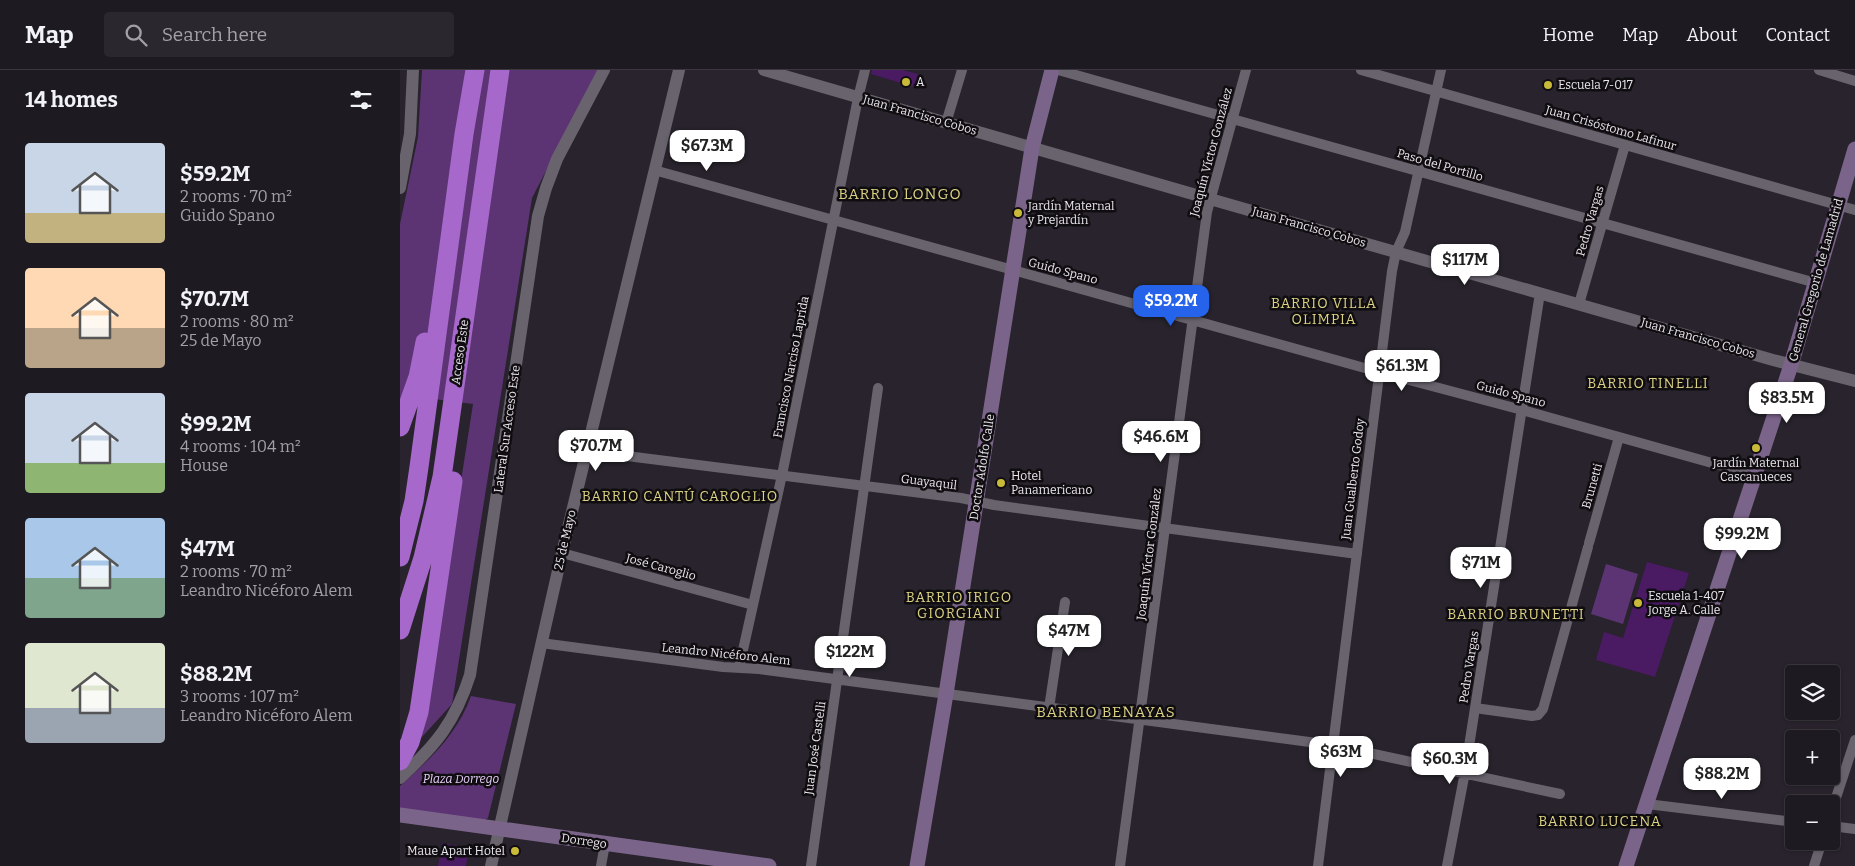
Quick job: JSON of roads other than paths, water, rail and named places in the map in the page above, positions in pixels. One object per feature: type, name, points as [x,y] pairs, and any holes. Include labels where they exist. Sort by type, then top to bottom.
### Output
[{"type":"highway","name":"Acceso Este","points":[[400,557],[414,501],[421,459],[474,70]]},
{"type":"highway","name":"Acceso Este","points":[[400,630],[433,521],[445,460],[500,70]]},
{"type":"highway","points":[[400,427],[418,377],[464,134]]},
{"type":"highway","points":[[400,761],[410,742],[420,712],[425,681],[452,484],[459,358]]},
{"type":"main road","name":"Doctor Adolfo Calle","points":[[917,866],[1032,148],[1052,70]]},
{"type":"main road","name":"General Gregorio de Lamadrid","points":[[1626,866],[1791,365],[1855,149]]},
{"type":"main road","name":"Dorrego","points":[[400,815],[726,863],[769,866]]},
{"type":"street","points":[[400,188],[413,70]]},
{"type":"street","name":"Lateral Sur Acceso Este","points":[[400,778],[441,737],[464,695],[470,675],[538,216],[557,159],[604,70]]},
{"type":"street","name":"25 de Mayo","points":[[490,866],[586,451],[679,70]]},
{"type":"street","name":"Juan Francisco Cobos","points":[[764,70],[1210,200],[1791,365],[1855,381]]},
{"type":"street","name":"Francisco Narciso Laprida","points":[[739,668],[782,475],[865,70]]},
{"type":"street","points":[[946,123],[962,70]]},
{"type":"street","name":"Paso del Portillo","points":[[1058,70],[1816,283]]},
{"type":"street","name":"Joaquín Víctor González","points":[[1120,866],[1192,320],[1210,200],[1246,70]]},
{"type":"street","name":"Juan Crisóstomo Lafinur","points":[[1361,70],[1855,210]]},
{"type":"street","name":"Juan Gualberto Godoy","points":[[1318,866],[1379,372],[1396,252],[1405,232],[1441,70]]},
{"type":"street","points":[[1819,70],[1855,81]]},
{"type":"street","name":"Pedro Vargas","points":[[1579,304],[1626,145]]},
{"type":"street","name":"Guido Spano","points":[[654,170],[1755,475]]},
{"type":"street","name":"Pedro Vargas","points":[[1447,866],[1465,772],[1540,293]]},
{"type":"street","name":"Juan José Castelli","points":[[811,866],[878,388]]},
{"type":"street","name":"Brunetti","points":[[1475,708],[1532,716],[1538,715],[1544,709],[1619,437]]},
{"type":"street","name":"Guayaquil","points":[[586,451],[782,475],[1357,554]]},
{"type":"street","name":"José Caroglio","points":[[562,553],[753,605]]},
{"type":"street","points":[[1049,708],[1064,602]]},
{"type":"street","name":"Leandro Nicéforo Alem","points":[[541,643],[723,667],[837,679],[1332,745],[1465,772],[1560,794]]},
{"type":"street","points":[[1837,795],[1855,740]]},
{"type":"street","points":[[1647,804],[1785,821]]},
{"type":"street","points":[[1840,827],[1855,829]]},
{"type":"street","points":[[601,866],[605,844]]},
{"type":"street","points":[[1814,866],[1819,850]]},
{"type":"place","name":"A","points":[[906,82]]},
{"type":"place","name":"Escuela 7-017","points":[[1548,85]]},
{"type":"place","name":"Jardín Maternal y Prejardín","points":[[1018,213]]},
{"type":"place","name":"Jardín Maternal Cascanueces","points":[[1756,448]]},
{"type":"place","name":"Hotel Panamericano","points":[[1001,483]]},
{"type":"place","name":"Escuela 1-407 Jorge A. Calle","points":[[1638,603]]},
{"type":"place","name":"Maue Apart Hotel","points":[[515,851]]},
{"type":"district","name":"BARRIO LONGO","points":[[900,194]]},
{"type":"district","name":"BARRIO VILLA OLIMPIA","points":[[1324,312]]},
{"type":"district","name":"BARRIO TINELLI","points":[[1648,383]]},
{"type":"district","name":"BARRIO CANTÚ CAROGLIO","points":[[680,496]]},
{"type":"district","name":"BARRIO IRIGO GIORGIANI","points":[[959,606]]},
{"type":"district","name":"BARRIO BRUNETTI","points":[[1516,614]]},
{"type":"district","name":"BARRIO BENAYAS","points":[[1106,712]]},
{"type":"district","name":"BARRIO LUCENA","points":[[1600,821]]},
{"type":"park label","name":"Plaza Dorrego","points":[[461,779]]}]
